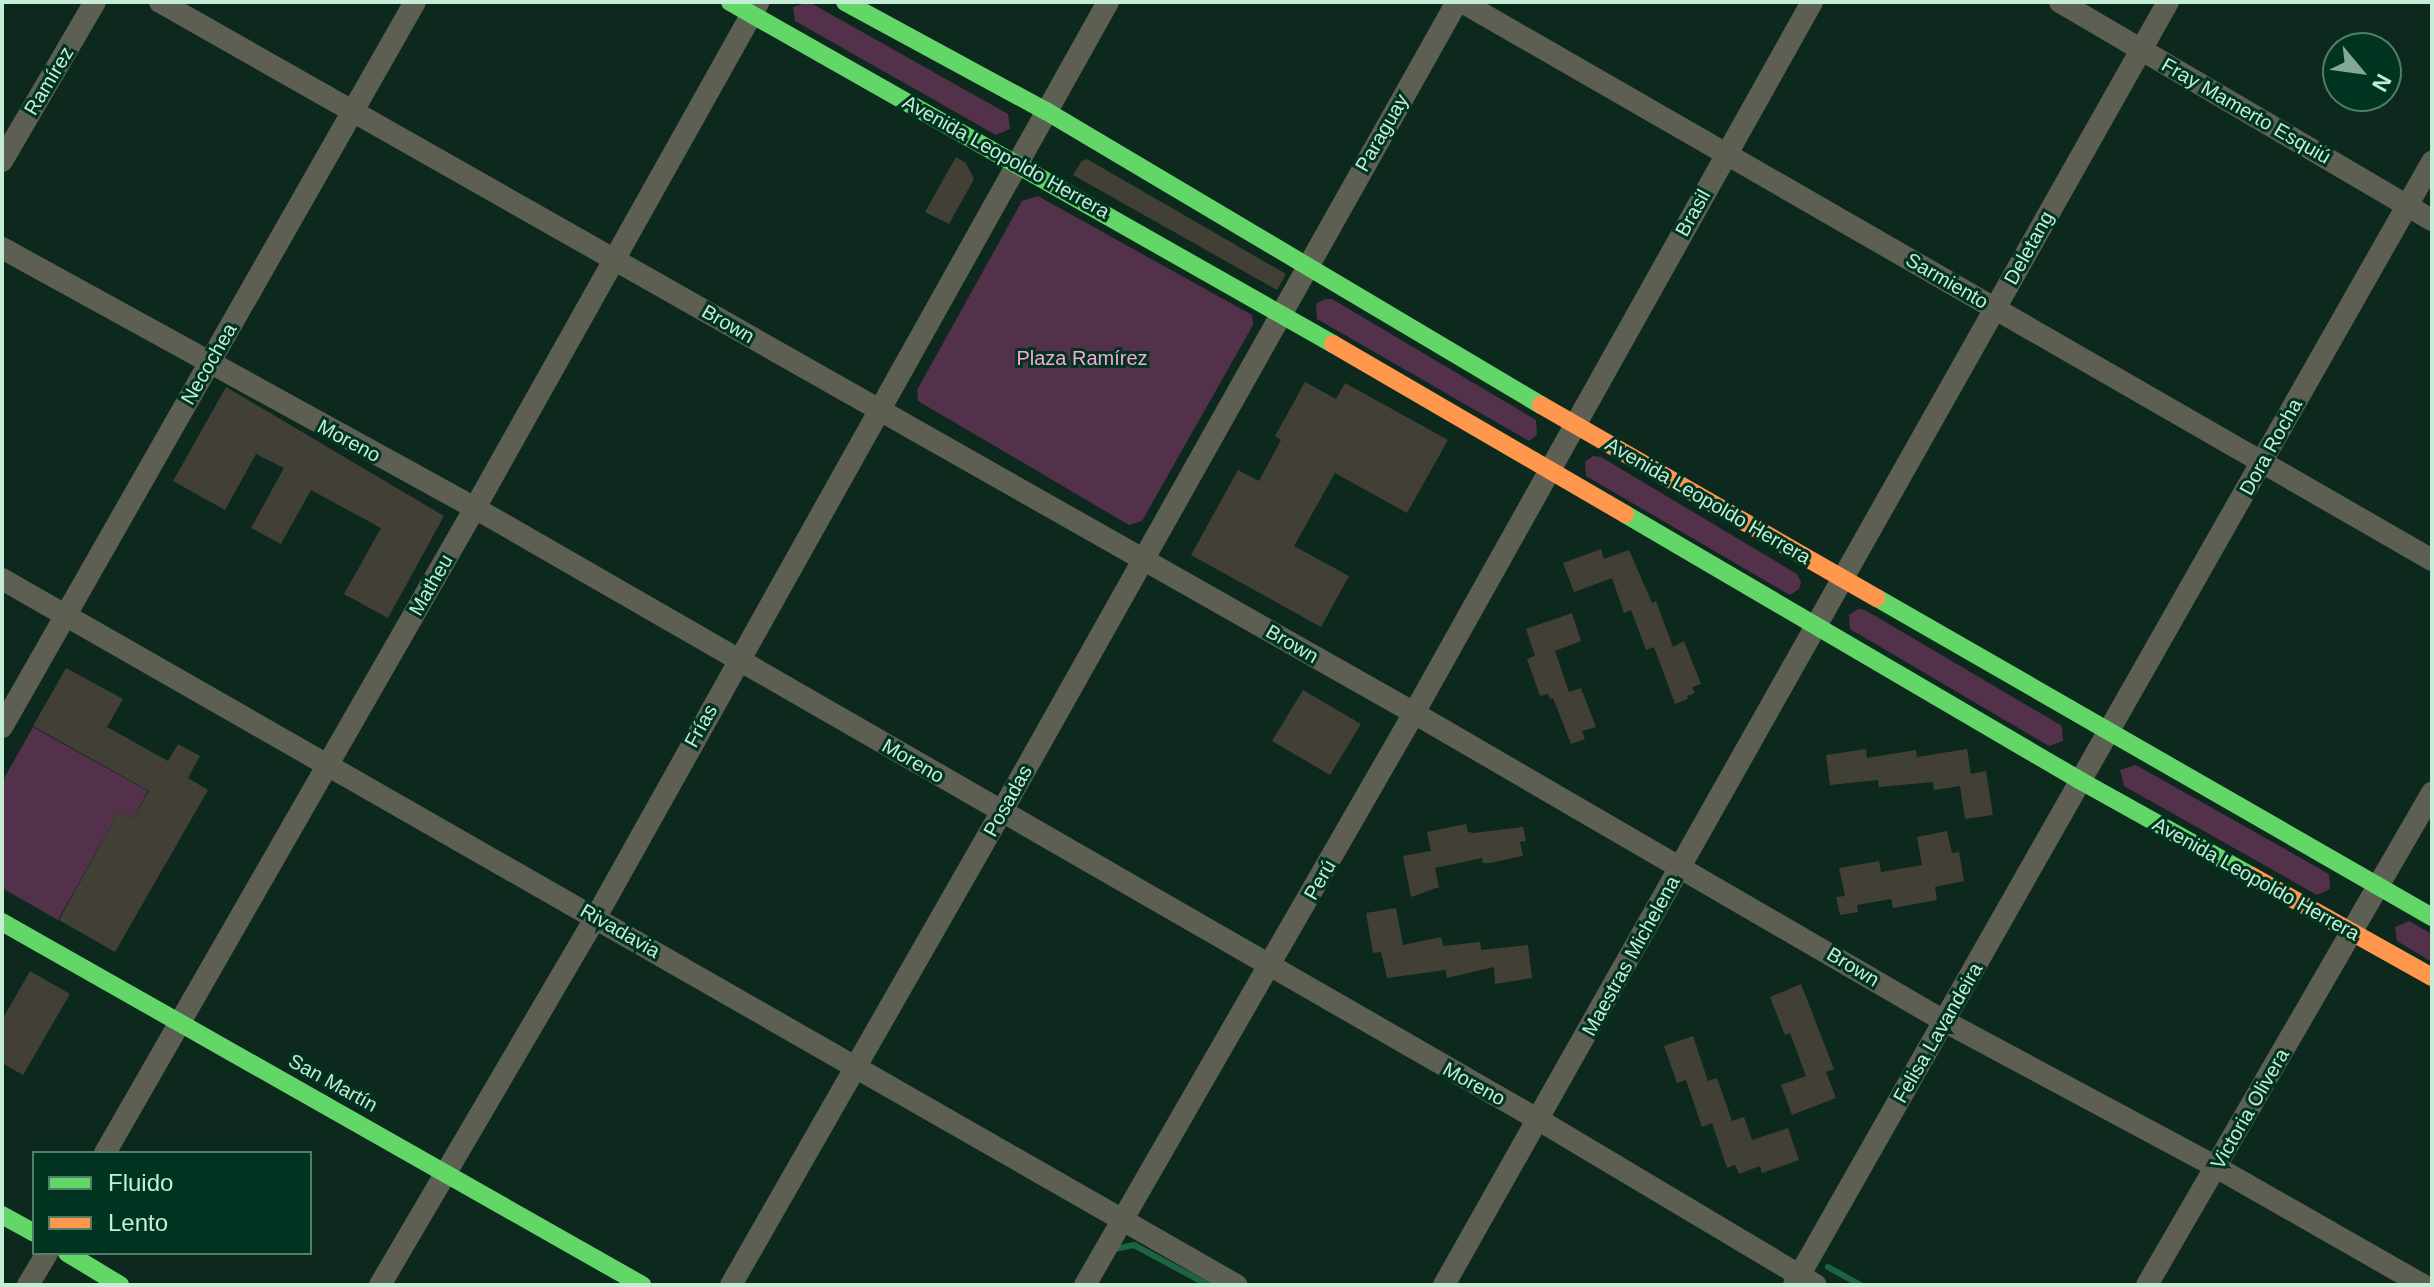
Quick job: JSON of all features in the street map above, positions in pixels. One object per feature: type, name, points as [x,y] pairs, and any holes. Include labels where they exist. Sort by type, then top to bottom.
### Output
[{"type":"street","name":"Ramírez","points":[[2,161],[95,2]]},
{"type":"street","name":"Brown","points":[[160,2],[1414,713],[1944,1021],[2216,1167],[2423,1285]]},
{"type":"street","name":"Necochea","points":[[2,727],[415,2]]},
{"type":"street","name":"Avenida Leopoldo Herrera","points":[[730,2],[756,8],[2081,781],[2432,977]]},
{"type":"street","name":"Avenida Leopoldo Herrera","points":[[845,2],[1046,111],[1574,424],[2432,917]]},
{"type":"street","name":"Frías","points":[[380,1285],[596,917],[877,409],[1108,2]]},
{"type":"street","name":"Sarmiento","points":[[1459,2],[2432,560]]},
{"type":"street","name":"Paraguay","points":[[1308,265],[1459,2]]},
{"type":"street","name":"Brasil","points":[[1574,424],[1812,2]]},
{"type":"street","name":"Fray Mamerto Esquiú","points":[[2060,2],[2432,220]]},
{"type":"street","name":"Deletang","points":[[1842,578],[2168,2]]},
{"type":"street","name":"Matheu","points":[[106,1151],[475,508],[756,8]]},
{"type":"street","name":"Dora Rocha","points":[[2111,732],[2432,162]]},
{"type":"street","name":"Moreno","points":[[2,248],[208,365],[475,508],[1268,968],[1539,1120],[1803,1282]]},
{"type":"street","points":[[1281,313],[1308,265]]},
{"type":"street","name":"Posadas","points":[[731,1285],[1002,811],[1281,313]]},
{"type":"street","points":[[1550,471],[1574,424]]},
{"type":"street","name":"Perú","points":[[1085,1285],[1550,471]]},
{"type":"street","points":[[1815,626],[1842,578]]},
{"type":"street","name":"Rivadavia","points":[[2,579],[1236,1285]]},
{"type":"street","name":"Maestras Michelena","points":[[1444,1285],[1815,626]]},
{"type":"street","points":[[2081,781],[2111,732]]},
{"type":"street","name":"Felisa Lavandeira","points":[[1803,1282],[1944,1021],[2081,781]]},
{"type":"street","name":"Victoria Olivera","points":[[2147,1285],[2432,793]]},
{"type":"street","name":"San Martín","points":[[2,922],[446,1171],[642,1285]]},
{"type":"street","points":[[2,1215],[32,1232]]},
{"type":"street","points":[[28,1285],[46,1255]]},
{"type":"street","points":[[70,1255],[120,1285]]},
{"type":"green space","points":[[809,2],[1008,114],[1010,129],[996,135],[795,21],[793,7]]},
{"type":"green space","name":"Plaza Ramírez","points":[[1038,196],[1252,315],[1253,325],[1142,521],[1129,525],[918,401],[917,390],[1022,201]]},
{"type":"green space","points":[[1332,299],[1536,420],[1537,435],[1529,441],[1317,319],[1316,304]]},
{"type":"green space","points":[[1593,456],[1601,457],[1797,574],[1801,582],[1799,589],[1790,595],[1586,476],[1585,462]]},
{"type":"green space","points":[[1858,609],[1865,610],[2062,726],[2063,741],[2049,746],[1850,629],[1849,615]]},
{"type":"green space","points":[[33,727],[148,791],[133,819],[119,811],[58,920],[2,888],[2,782]]},
{"type":"green space","points":[[2136,765],[2329,874],[2330,889],[2317,895],[2124,786],[2120,770]]},
{"type":"green space","points":[[2409,921],[2432,934],[2432,962],[2397,941],[2395,927]]},
{"type":"building","points":[[956,157],[966,163],[974,179],[949,224],[925,212]]},
{"type":"building","points":[[1087,159],[1286,274],[1277,290],[1073,175],[1081,162]]},
{"type":"building","points":[[1305,382],[1336,399],[1345,383],[1448,440],[1407,513],[1335,473],[1294,546],[1349,576],[1321,627],[1191,555],[1238,470],[1259,481],[1281,440],[1275,436]]},
{"type":"building","points":[[226,387],[444,516],[388,618],[344,594],[381,528],[311,490],[281,544],[251,528],[284,468],[256,454],[225,510],[173,481]]},
{"type":"building","points":[[1601,549],[1604,559],[1629,550],[1652,603],[1656,601],[1673,647],[1684,641],[1701,684],[1692,687],[1695,693],[1687,696],[1688,699],[1675,704],[1654,647],[1646,650],[1631,610],[1624,613],[1612,578],[1574,592],[1563,563]]},
{"type":"building","points":[[1572,613],[1581,641],[1555,651],[1569,692],[1581,688],[1596,727],[1582,731],[1585,739],[1571,744],[1553,698],[1550,699],[1548,694],[1540,696],[1527,659],[1535,656],[1526,629]]},
{"type":"building","points":[[66,668],[123,699],[107,727],[168,761],[178,744],[200,756],[188,778],[208,790],[115,952],[59,920],[119,811],[133,819],[149,791],[33,726]]},
{"type":"building","points":[[1303,690],[1361,724],[1330,775],[1272,741]]},
{"type":"building","points":[[1866,749],[1867,758],[1916,750],[1917,757],[1967,749],[1971,774],[1986,771],[1993,815],[1965,819],[1960,786],[1934,790],[1933,782],[1879,787],[1878,780],[1830,785],[1826,755]]},
{"type":"building","points":[[1466,824],[1468,832],[1474,833],[1523,827],[1526,841],[1520,842],[1523,856],[1490,863],[1483,863],[1482,858],[1435,868],[1439,887],[1411,897],[1403,856],[1431,851],[1427,832]]},
{"type":"building","points":[[1947,831],[1952,853],[1959,852],[1964,881],[1935,887],[1937,900],[1893,908],[1891,899],[1857,905],[1858,912],[1840,915],[1836,897],[1845,896],[1839,868],[1879,861],[1881,872],[1922,865],[1917,837]]},
{"type":"building","points":[[1396,908],[1403,945],[1441,937],[1443,946],[1480,942],[1481,950],[1528,945],[1532,978],[1495,984],[1494,967],[1447,978],[1446,970],[1387,978],[1381,952],[1373,953],[1366,913]]},
{"type":"building","points":[[30,971],[70,994],[23,1075],[2,1063],[2,1020]]},
{"type":"building","points":[[1801,984],[1834,1069],[1826,1072],[1836,1098],[1792,1115],[1781,1085],[1806,1076],[1790,1033],[1785,1035],[1770,997]]},
{"type":"building","points":[[1693,1036],[1708,1081],[1717,1078],[1732,1121],[1744,1117],[1752,1140],[1788,1128],[1799,1160],[1762,1173],[1760,1166],[1739,1174],[1735,1165],[1727,1168],[1712,1123],[1702,1127],[1686,1080],[1677,1083],[1664,1046]]},
{"type":"waterway","points":[[1115,1249],[1134,1245],[1208,1285]]},
{"type":"waterway","points":[[1828,1267],[1861,1285]]},
{"type":"traffic: fast","points":[[730,2],[1333,344]]},
{"type":"traffic: fast","points":[[845,2],[1046,111],[1541,405]]},
{"type":"traffic: fast","points":[[1625,514],[2081,781],[2252,876]]},
{"type":"traffic: fast","points":[[1877,598],[2432,917]]},
{"type":"traffic: fast","points":[[2,922],[642,1285]]},
{"type":"traffic: fast","points":[[2,1215],[32,1232]]},
{"type":"traffic: fast","points":[[70,1255],[120,1285]]},
{"type":"traffic: slow","points":[[1333,344],[1625,514]]},
{"type":"traffic: slow","points":[[1541,405],[1877,598]]},
{"type":"traffic: slow","points":[[2252,876],[2432,977]]}]
